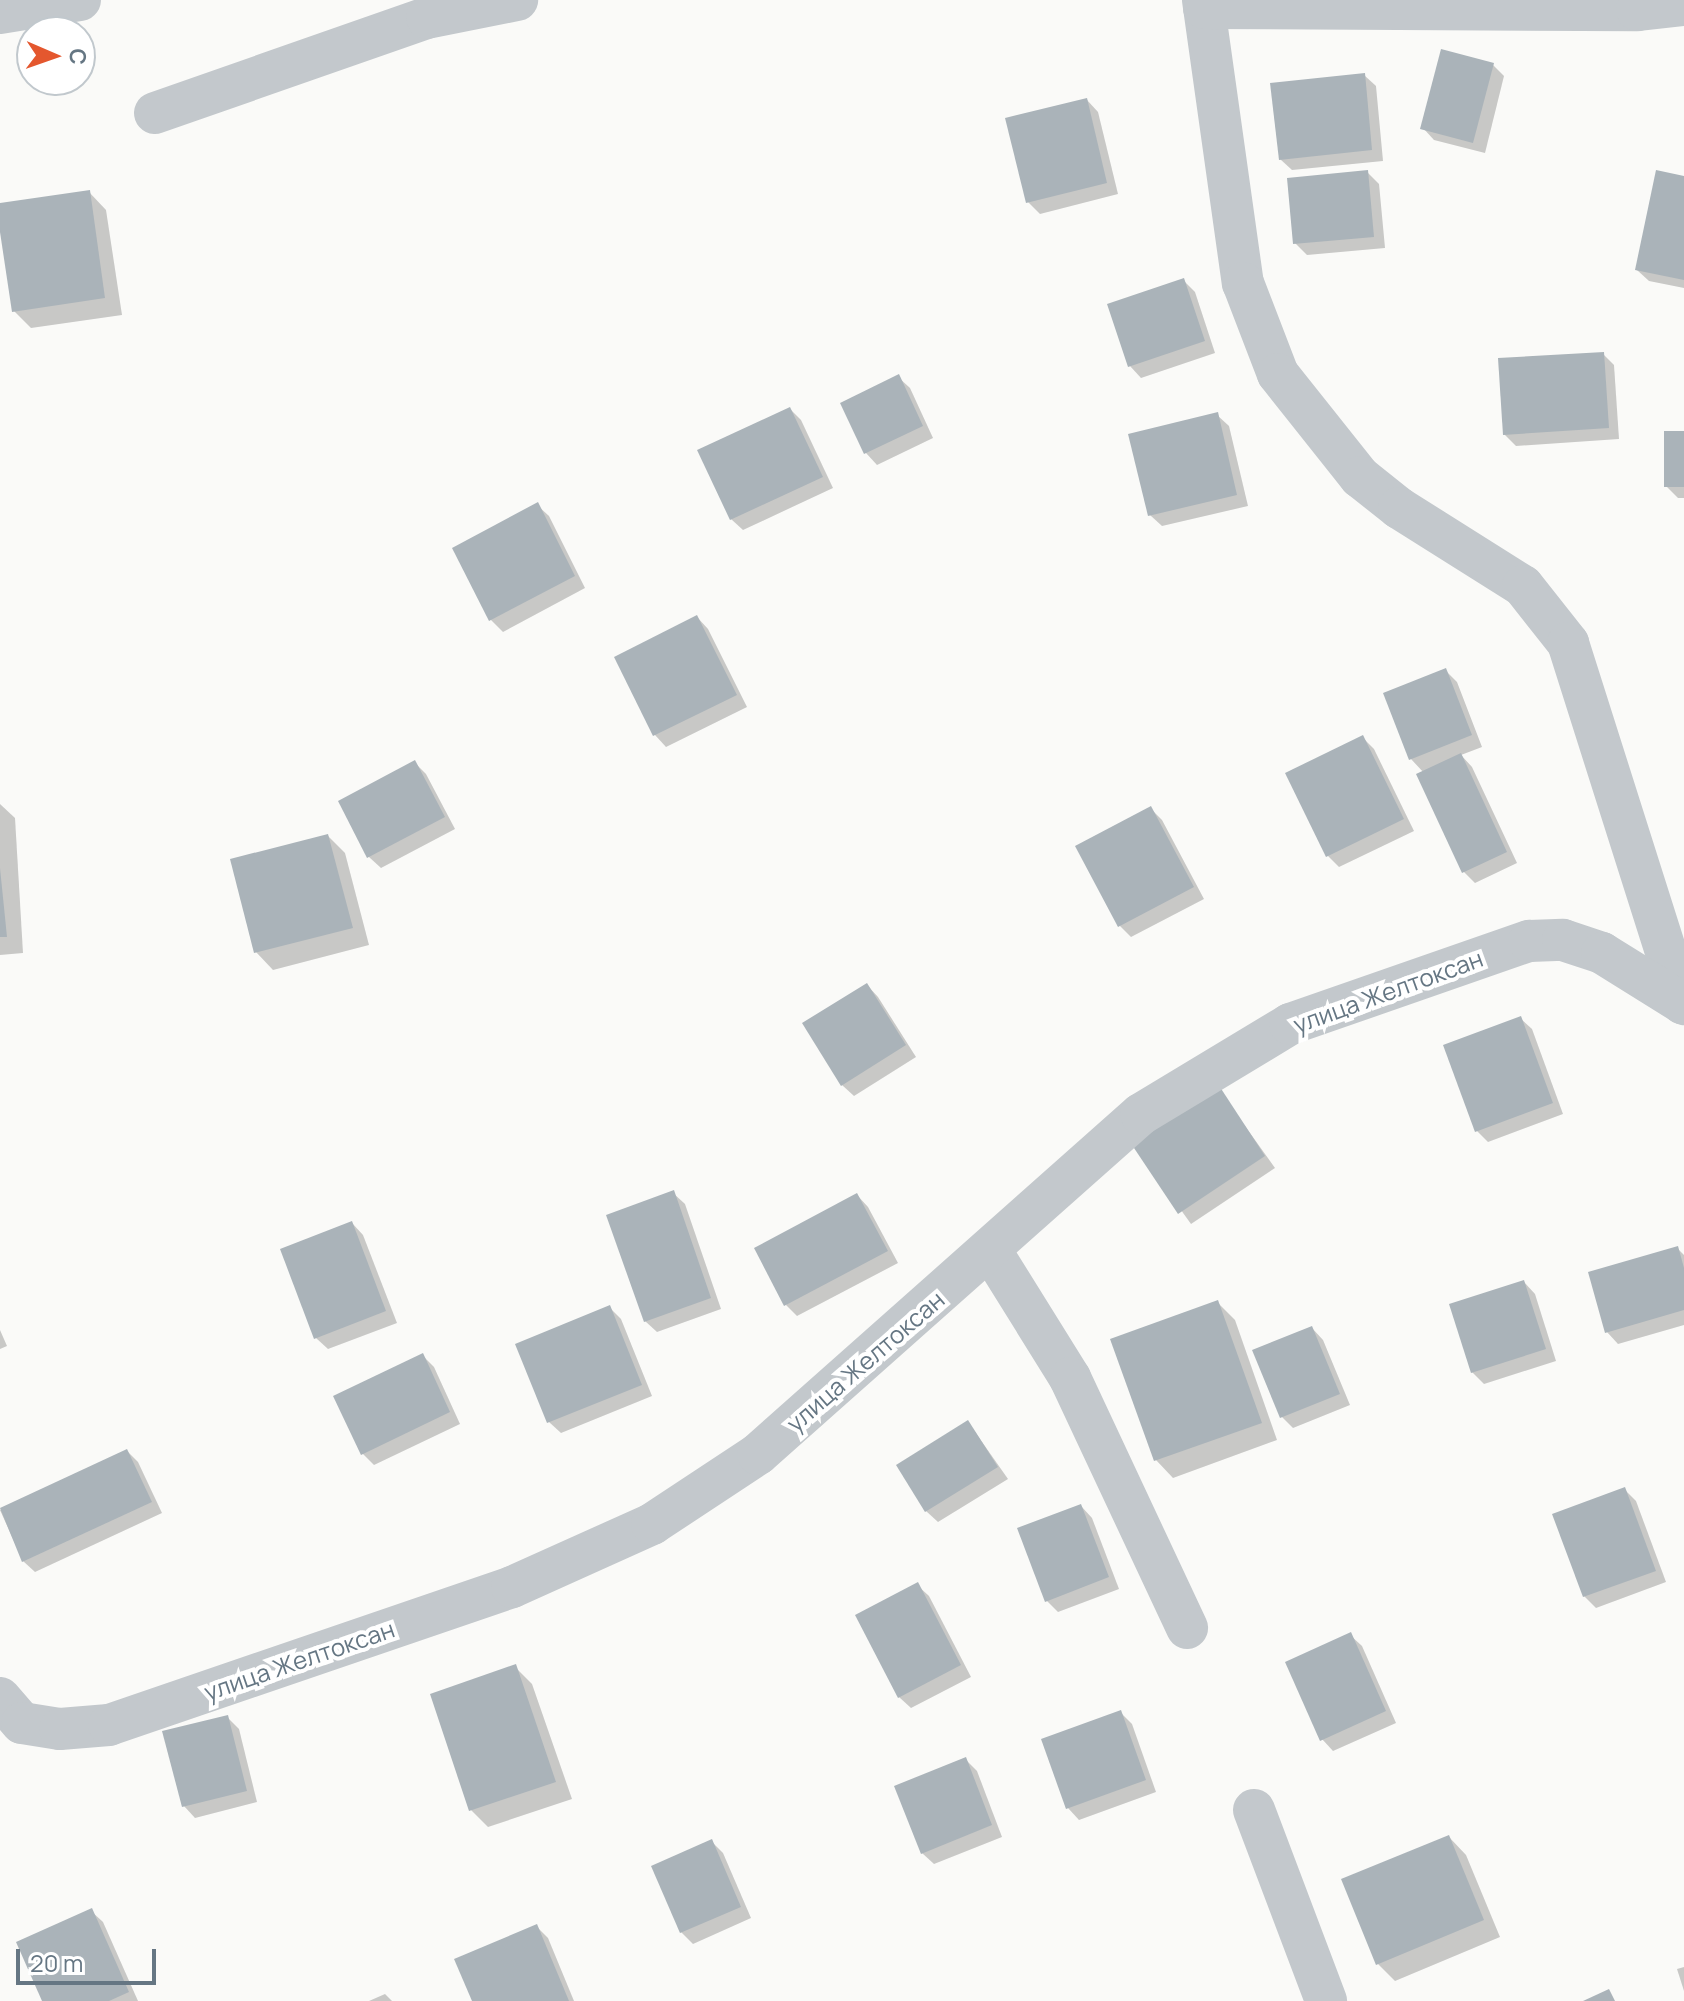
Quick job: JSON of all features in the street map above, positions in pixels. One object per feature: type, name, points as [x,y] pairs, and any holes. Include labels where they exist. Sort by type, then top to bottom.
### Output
[{"type":"street","points":[[0,13],[80,0]]},
{"type":"street","points":[[155,113],[427,18],[517,0]]},
{"type":"street","points":[[1683,1003],[1568,643],[1523,586],[1399,508],[1360,477],[1278,374],[1243,283],[1204,4],[1637,10],[1684,5]]},
{"type":"street","name":"улица Желтоксан","points":[[7,1719],[60,1729],[109,1725],[512,1587],[652,1524],[758,1454],[991,1251],[1141,1114],[1290,1024],[1529,941],[1563,940],[1602,953],[1683,1003]]},
{"type":"street","points":[[991,1251],[1070,1378],[1187,1628]]},
{"type":"street","points":[[1254,1810],[1326,2001]]},
{"type":"building","points":[[1441,49],[1494,63],[1473,143],[1420,129]]},
{"type":"building","points":[[1365,73],[1372,150],[1279,160],[1270,83]]},
{"type":"building","points":[[1087,98],[1107,183],[1026,203],[1005,118]]},
{"type":"building","points":[[1368,170],[1374,237],[1293,244],[1287,178]]},
{"type":"building","points":[[1656,170],[1684,176],[1684,280],[1635,270]]},
{"type":"building","points":[[90,190],[105,298],[12,312],[0,232],[0,203]]},
{"type":"building","points":[[1184,278],[1205,341],[1128,367],[1107,304]]},
{"type":"building","points":[[1604,352],[1609,428],[1503,435],[1498,358]]},
{"type":"building","points":[[899,374],[923,426],[864,454],[840,403]]},
{"type":"building","points":[[790,407],[823,477],[730,520],[697,450]]},
{"type":"building","points":[[1218,412],[1237,495],[1148,516],[1128,434]]},
{"type":"building","points":[[1664,431],[1684,431],[1684,487],[1664,487]]},
{"type":"building","points":[[538,502],[575,576],[489,621],[452,548]]},
{"type":"building","points":[[697,615],[737,695],[653,736],[614,657]]},
{"type":"building","points":[[1446,668],[1472,735],[1409,760],[1383,693]]},
{"type":"building","points":[[1363,735],[1404,819],[1326,857],[1285,773]]},
{"type":"building","points":[[1461,753],[1507,852],[1462,873],[1416,774]]},
{"type":"building","points":[[415,760],[445,817],[367,858],[338,801]]},
{"type":"building","points":[[1151,806],[1194,887],[1118,927],[1075,846]]},
{"type":"building","points":[[328,834],[353,928],[254,953],[230,859]]},
{"type":"building","points":[[0,868],[7,937],[0,937]]},
{"type":"building","points":[[867,983],[906,1045],[841,1086],[802,1023]]},
{"type":"building","points":[[1521,1016],[1553,1103],[1475,1132],[1443,1045]]},
{"type":"building","points":[[1218,1084],[1265,1156],[1178,1214],[1130,1142]]},
{"type":"building","points":[[674,1190],[711,1298],[644,1322],[606,1215]]},
{"type":"building","points":[[857,1193],[888,1251],[784,1306],[754,1248]]},
{"type":"building","points":[[352,1221],[386,1311],[314,1339],[280,1249]]},
{"type":"building","points":[[1678,1246],[1684,1268],[1684,1310],[1605,1333],[1588,1272]]},
{"type":"building","points":[[1524,1280],[1546,1349],[1471,1373],[1449,1304]]},
{"type":"building","points":[[1218,1300],[1262,1423],[1154,1461],[1110,1339]]},
{"type":"building","points":[[610,1305],[642,1385],[547,1423],[515,1344]]},
{"type":"building","points":[[1312,1326],[1340,1394],[1280,1418],[1252,1350]]},
{"type":"building","points":[[423,1353],[450,1412],[361,1455],[333,1396]]},
{"type":"building","points":[[968,1420],[998,1467],[925,1512],[896,1465]]},
{"type":"building","points":[[127,1449],[152,1502],[22,1562],[0,1508]]},
{"type":"building","points":[[1625,1487],[1656,1571],[1583,1597],[1552,1514]]},
{"type":"building","points":[[1081,1504],[1109,1577],[1045,1602],[1017,1528]]},
{"type":"building","points":[[918,1582],[961,1665],[898,1698],[855,1615]]},
{"type":"building","points":[[1351,1632],[1386,1711],[1320,1741],[1285,1662]]},
{"type":"building","points":[[516,1664],[556,1782],[469,1811],[430,1694]]},
{"type":"building","points":[[1121,1710],[1146,1780],[1066,1809],[1041,1739]]},
{"type":"building","points":[[228,1715],[247,1791],[182,1807],[162,1731]]},
{"type":"building","points":[[966,1757],[992,1825],[921,1854],[894,1786]]},
{"type":"building","points":[[1449,1835],[1484,1920],[1376,1965],[1341,1879]]},
{"type":"building","points":[[712,1839],[741,1907],[680,1933],[651,1866]]},
{"type":"building","points":[[92,1908],[129,1992],[109,2001],[42,2001],[16,1942]]},
{"type":"building","points":[[537,1924],[569,2001],[472,2001],[454,1959]]},
{"type":"building","points":[[1609,1989],[1615,2001],[1583,2001]]}]
